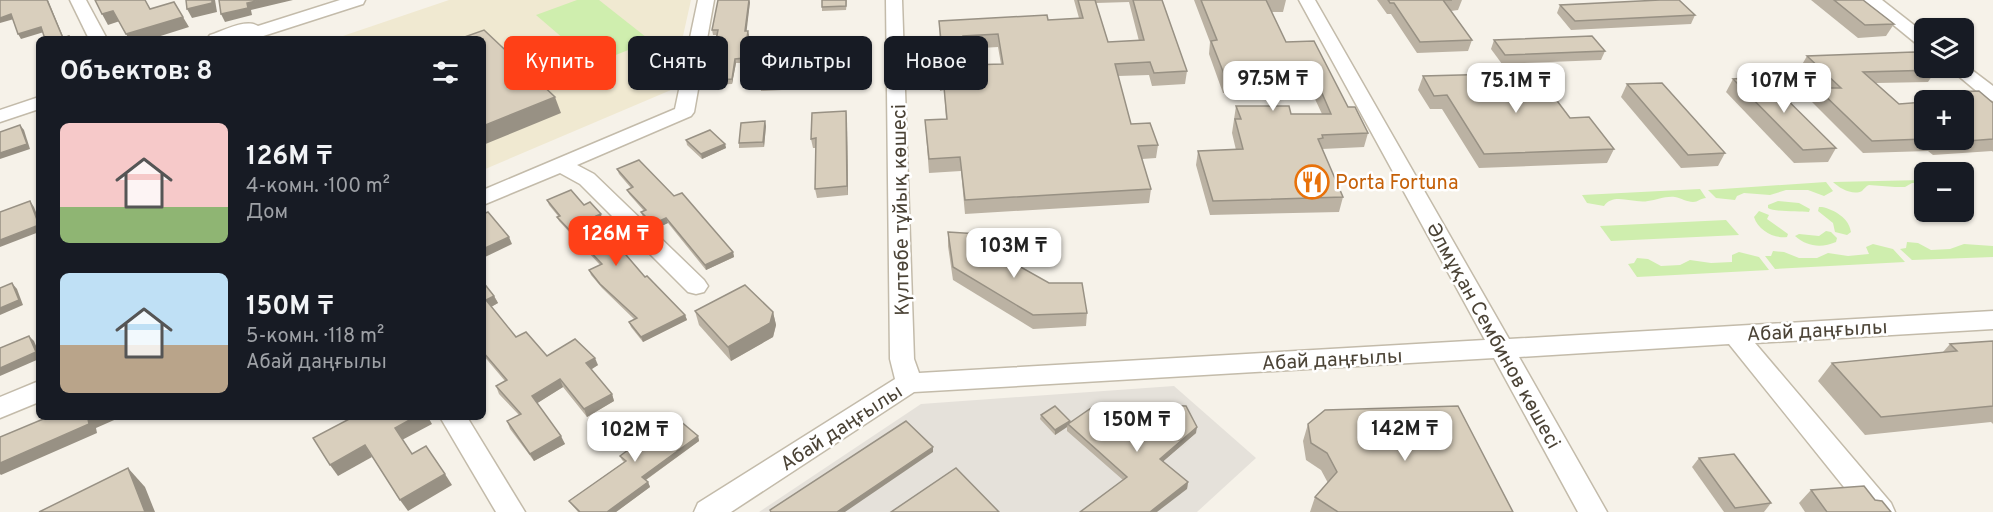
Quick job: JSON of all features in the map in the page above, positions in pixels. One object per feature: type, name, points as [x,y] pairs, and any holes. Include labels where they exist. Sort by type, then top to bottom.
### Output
[{"type":"street","points":[[78,0],[96,36]]},
{"type":"street","points":[[225,36],[337,0]]},
{"type":"street","points":[[245,36],[357,0]]},
{"type":"street","points":[[486,197],[684,112],[706,0]]},
{"type":"street","name":"Күлтөбе тұйық көшесі","points":[[894,0],[902,359],[909,383]]},
{"type":"street","name":"Әлмұқан Сембинов көшесі","points":[[1307,0],[1593,512]]},
{"type":"street","points":[[1871,0],[1914,33]]},
{"type":"street","points":[[1971,78],[1993,95]]},
{"type":"street","points":[[0,109],[36,97]]},
{"type":"street","points":[[0,116],[36,104]]},
{"type":"street","points":[[561,165],[587,179],[696,286]]},
{"type":"street","name":"Абай даңғылы","points":[[708,512],[909,383],[1993,320]]},
{"type":"street","points":[[1735,335],[1881,512]]},
{"type":"street","points":[[0,408],[36,392]]},
{"type":"street","points":[[455,420],[511,512]]},
{"type":"shaded area","points":[[449,0],[691,0],[683,36],[628,36],[628,90],[671,90],[486,169],[486,36],[343,36]]},
{"type":"shaded area","points":[[1174,386],[1256,458],[1197,512],[759,512],[921,404]]},
{"type":"green space","points":[[577,0],[599,0],[645,36],[628,36],[628,50],[616,55],[616,36],[560,36],[536,15]]},
{"type":"green space","points":[[1914,180],[1914,183],[1905,187],[1869,185],[1855,193],[1842,189],[1833,182]]},
{"type":"green space","points":[[1826,182],[1833,191],[1824,196],[1808,190],[1786,190],[1770,195],[1744,193],[1737,196],[1735,200],[1716,198],[1708,190]]},
{"type":"green space","points":[[1700,189],[1706,198],[1693,202],[1671,197],[1642,202],[1618,199],[1604,206],[1587,203],[1582,195]]},
{"type":"green space","points":[[1778,201],[1799,203],[1810,209],[1809,212],[1768,208],[1768,205]]},
{"type":"green space","points":[[1819,207],[1841,215],[1851,232],[1847,235],[1835,232],[1833,223],[1818,211]]},
{"type":"green space","points":[[1759,211],[1769,215],[1767,219],[1788,234],[1787,237],[1777,237],[1763,230],[1754,217]]},
{"type":"green space","points":[[1726,220],[1739,235],[1611,241],[1600,226]]},
{"type":"green space","points":[[1826,231],[1831,232],[1837,238],[1836,242],[1815,245],[1795,236],[1799,234],[1819,236]]},
{"type":"green space","points":[[1907,242],[1918,243],[1931,250],[1950,249],[1964,244],[1993,246],[1993,257],[1912,260],[1900,249],[1906,248]]},
{"type":"green space","points":[[1873,244],[1893,249],[1905,262],[1775,269],[1765,256],[1771,256],[1773,251],[1784,252],[1799,258],[1817,258],[1828,253],[1848,256],[1869,254],[1866,247]]},
{"type":"green space","points":[[1739,252],[1759,257],[1769,270],[1637,277],[1628,264],[1634,263],[1637,258],[1648,259],[1661,266],[1680,265],[1690,260],[1711,263],[1732,262],[1732,255]]},
{"type":"building","points":[[0,0],[47,0],[62,36],[44,36],[41,27],[18,34],[11,14],[0,18]]},
{"type":"building","points":[[95,0],[145,0],[150,9],[174,2],[183,17],[126,34],[113,11],[102,14]]},
{"type":"building","points":[[186,0],[212,0],[212,3],[187,9]]},
{"type":"building","points":[[219,0],[260,0],[247,3],[248,8],[221,14]]},
{"type":"building","points":[[718,0],[749,0],[745,31],[748,31],[747,36],[740,36],[740,58],[735,59],[732,79],[728,79],[728,36],[717,36],[718,30],[712,30]]},
{"type":"building","points":[[822,0],[846,0],[846,6],[822,7]]},
{"type":"building","points":[[1078,0],[1095,0],[1108,42],[1144,40],[1133,0],[1162,0],[1187,71],[1154,73],[1150,62],[1115,64],[1131,124],[1150,123],[1158,145],[1138,146],[1151,189],[965,200],[960,157],[929,159],[925,120],[947,119],[944,90],[988,90],[988,64],[1003,64],[998,34],[940,36],[939,21],[1047,15],[1048,20],[1083,18]]},
{"type":"building","points":[[1201,0],[1266,0],[1286,42],[1314,41],[1348,107],[1355,107],[1368,133],[1322,135],[1323,138],[1318,139],[1343,197],[1213,201],[1198,151],[1243,149],[1235,119],[1241,119],[1236,106],[1289,106],[1291,114],[1331,114],[1318,84],[1303,84],[1300,76],[1226,79],[1211,41],[1217,40]]},
{"type":"building","points":[[1388,0],[1443,0],[1472,40],[1420,42],[1394,3]]},
{"type":"building","points":[[1679,0],[1695,15],[1575,21],[1560,5]]},
{"type":"building","points":[[1834,0],[1863,0],[1894,24],[1865,25]]},
{"type":"building","points":[[484,30],[504,49],[504,90],[548,90],[555,97],[486,125],[486,36],[467,36]]},
{"type":"building","points":[[1592,36],[1605,51],[1505,55],[1494,40]]},
{"type":"building","points":[[1914,52],[1914,71],[1863,72],[1899,104],[1914,103],[1914,139],[1872,141],[1817,88],[1841,88],[1807,56]]},
{"type":"building","points":[[1536,73],[1570,118],[1589,117],[1614,149],[1484,154],[1447,95],[1434,96],[1423,76]]},
{"type":"building","points":[[1764,77],[1836,148],[1803,150],[1733,79]]},
{"type":"building","points":[[1662,83],[1725,153],[1688,155],[1627,84]]},
{"type":"building","points":[[1974,91],[1979,91],[1993,103],[1993,139],[1974,140]]},
{"type":"building","points":[[846,111],[847,186],[815,189],[816,138],[811,139],[812,113]]},
{"type":"building","points":[[765,121],[763,142],[739,143],[741,123]]},
{"type":"building","points":[[20,125],[27,144],[0,153],[0,132]]},
{"type":"building","points":[[710,130],[725,144],[701,154],[686,140]]},
{"type":"building","points":[[639,160],[674,196],[682,193],[733,252],[705,265],[666,218],[653,224],[641,212],[646,210],[627,190],[633,187],[617,169]]},
{"type":"building","points":[[571,190],[584,205],[590,202],[601,214],[596,216],[618,239],[614,241],[645,277],[647,276],[685,315],[641,337],[629,322],[637,318],[600,284],[589,270],[602,264],[557,217],[560,216],[547,200]]},
{"type":"building","points":[[30,201],[36,217],[36,226],[0,240],[0,212]]},
{"type":"building","points":[[488,212],[509,237],[486,248],[486,213]]},
{"type":"building","points":[[948,232],[979,234],[982,245],[1049,283],[1082,283],[1087,313],[1033,315],[953,267]]},
{"type":"building","points":[[12,283],[19,300],[0,308],[0,288]]},
{"type":"building","points":[[745,285],[773,312],[770,323],[728,347],[695,311]]},
{"type":"building","points":[[486,286],[494,296],[486,300]]},
{"type":"building","points":[[486,300],[516,337],[526,332],[547,356],[575,339],[595,358],[586,363],[612,394],[584,409],[560,379],[532,396],[561,436],[530,454],[507,421],[521,414],[496,386],[507,380],[486,356]]},
{"type":"building","points":[[29,336],[36,352],[0,368],[0,348]]},
{"type":"building","points":[[1993,341],[1993,406],[1881,417],[1832,363],[1957,351],[1950,344]]},
{"type":"building","points":[[1097,404],[1114,419],[1132,404],[1186,406],[1197,427],[1160,459],[1188,482],[1150,512],[1080,512],[1127,477],[1068,424]]},
{"type":"building","points":[[1055,406],[1070,421],[1055,430],[1041,415]]},
{"type":"building","points":[[1458,406],[1513,512],[1338,512],[1315,497],[1337,472],[1327,453],[1311,443],[1308,424],[1325,410]]},
{"type":"building","points":[[673,415],[698,436],[642,477],[648,482],[607,512],[580,512],[569,501],[626,461],[620,456],[632,447],[613,430],[629,419],[638,427],[646,421],[654,428]]},
{"type":"building","points":[[41,420],[88,420],[89,424],[0,463],[0,437]]},
{"type":"building","points":[[347,420],[410,420],[395,428],[412,454],[426,446],[445,474],[400,500],[365,445],[330,465],[313,438]]},
{"type":"building","points":[[906,421],[933,447],[837,512],[771,512],[770,510]]},
{"type":"building","points":[[1734,454],[1771,503],[1735,508],[1699,458]]},
{"type":"building","points":[[128,468],[145,512],[39,512]]},
{"type":"building","points":[[956,468],[999,512],[891,512]]},
{"type":"building","points":[[1864,486],[1875,500],[1882,501],[1891,512],[1827,512],[1811,490]]},
{"type":"place","name":"Porta Fortuna","points":[[1312,182]]}]
